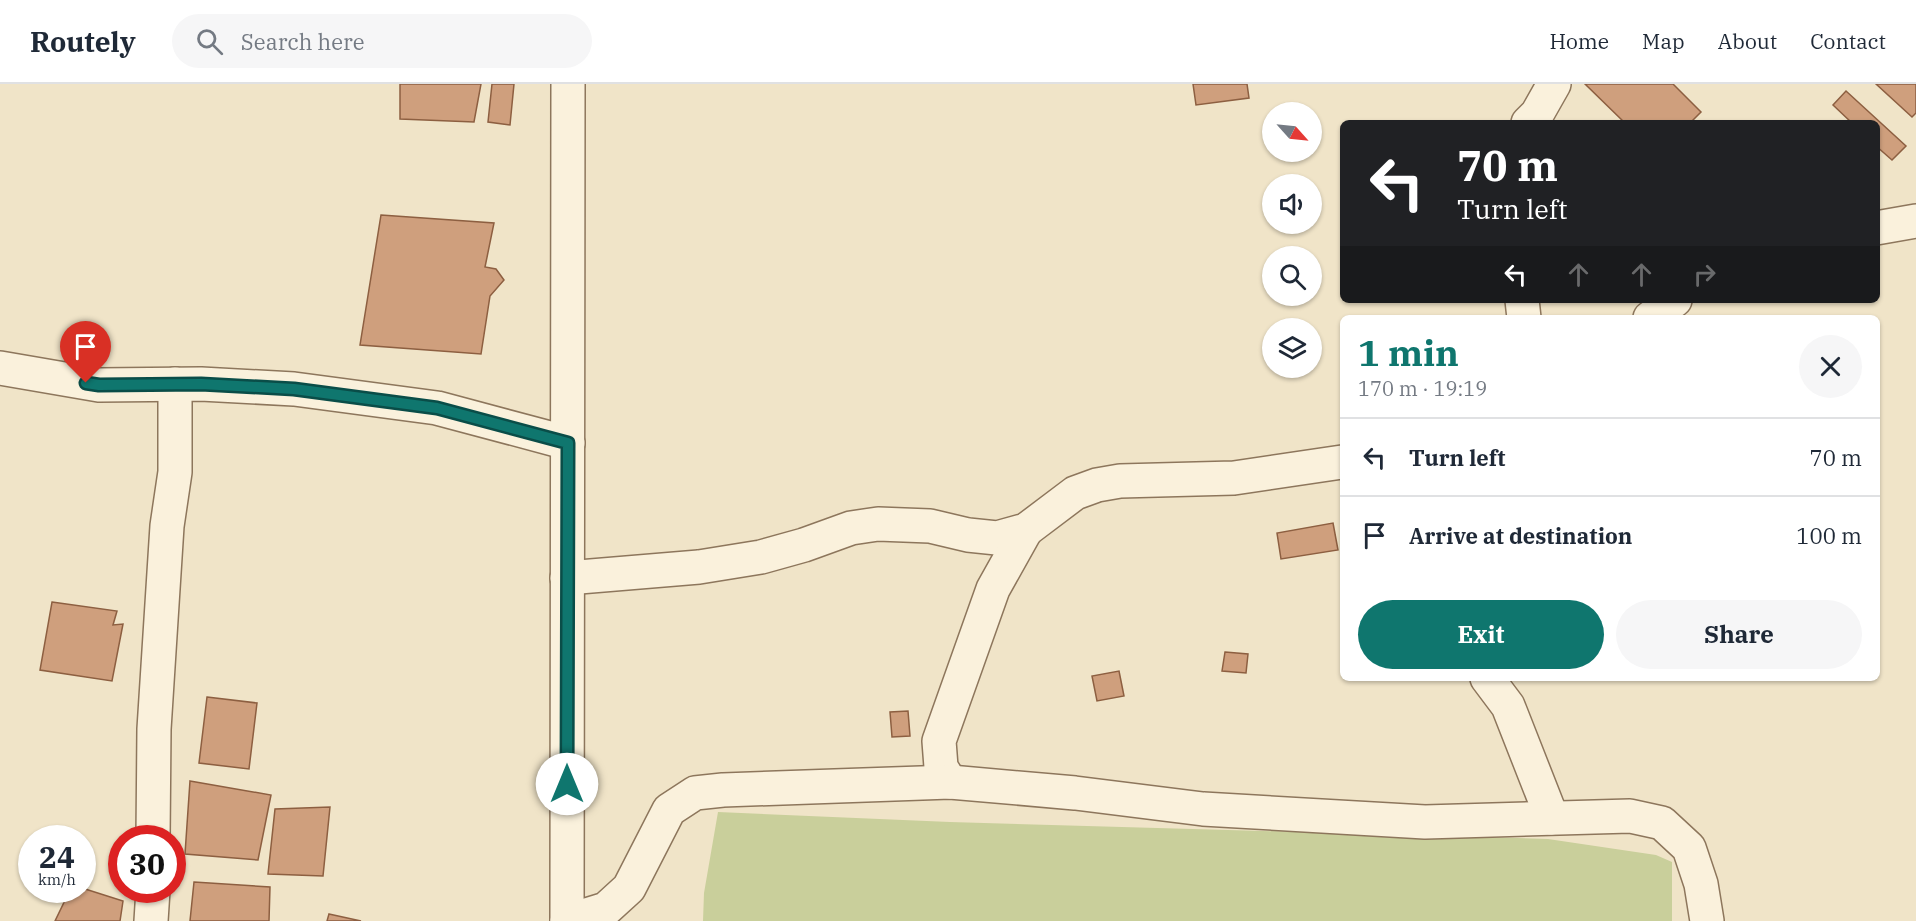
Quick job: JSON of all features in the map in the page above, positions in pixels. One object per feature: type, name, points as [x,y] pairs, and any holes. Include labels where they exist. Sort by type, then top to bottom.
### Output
[{"type":"street","points":[[568,84],[567,921],[606,909],[629,888],[669,810],[695,793],[950,782],[1203,809],[1425,822],[1630,816],[1662,823],[1689,848],[1701,884],[1707,921]]},
{"type":"street","points":[[1531,120],[1538,114],[1554,84]]},
{"type":"street","points":[[1880,227],[1916,221]]},
{"type":"street","points":[[1654,315],[1671,303]]},
{"type":"street","points":[[0,368],[99,385],[175,384],[294,389],[437,408],[568,443]]},
{"type":"street","points":[[153,825],[154,729],[167,526],[175,472],[175,384]]},
{"type":"street","points":[[567,578],[699,567],[762,557],[851,528],[878,524],[930,526],[968,535],[997,538],[1026,530],[1076,493],[1097,484],[1120,481],[1234,478],[1340,462]]},
{"type":"street","points":[[950,782],[941,767],[939,741],[993,589],[1026,530]]},
{"type":"street","points":[[1489,681],[1508,706],[1552,818]]},
{"type":"street","points":[[151,921],[152,903]]},
{"type":"green space","points":[[718,812],[950,822],[1548,839],[1656,855],[1672,862],[1672,921],[703,921],[704,893]]},
{"type":"building","points":[[400,84],[481,84],[474,122],[400,119]]},
{"type":"building","points":[[492,84],[514,84],[510,125],[488,122]]},
{"type":"building","points":[[1193,84],[1247,84],[1249,98],[1196,105]]},
{"type":"building","points":[[1585,84],[1673,84],[1701,112],[1693,120],[1622,120]]},
{"type":"building","points":[[1876,84],[1916,84],[1916,113],[1912,117]]},
{"type":"building","points":[[1846,91],[1878,120],[1849,120],[1833,105]]},
{"type":"building","points":[[1880,122],[1906,146],[1892,160],[1880,150]]},
{"type":"building","points":[[381,215],[494,223],[485,267],[496,269],[504,280],[490,296],[481,354],[360,345]]},
{"type":"building","points":[[1333,523],[1338,550],[1281,559],[1277,533]]},
{"type":"building","points":[[52,602],[117,611],[113,625],[123,624],[112,681],[40,670]]},
{"type":"building","points":[[1225,652],[1248,654],[1246,673],[1222,671]]},
{"type":"building","points":[[1119,671],[1124,696],[1097,701],[1092,676]]},
{"type":"building","points":[[207,697],[257,703],[249,769],[199,763]]},
{"type":"building","points":[[908,711],[910,736],[892,737],[890,712]]},
{"type":"building","points":[[190,781],[271,795],[258,860],[186,854]]},
{"type":"building","points":[[330,807],[323,876],[268,874],[275,809]]},
{"type":"building","points":[[194,882],[270,887],[269,921],[190,921]]},
{"type":"building","points":[[96,892],[108,896],[108,903],[123,903],[120,921],[55,921],[64,903],[96,903]]},
{"type":"building","points":[[329,914],[361,921],[327,921]]},
{"type":"route","points":[[86,383],[99,385],[201,384],[294,389],[437,408],[568,443],[567,784]]}]
